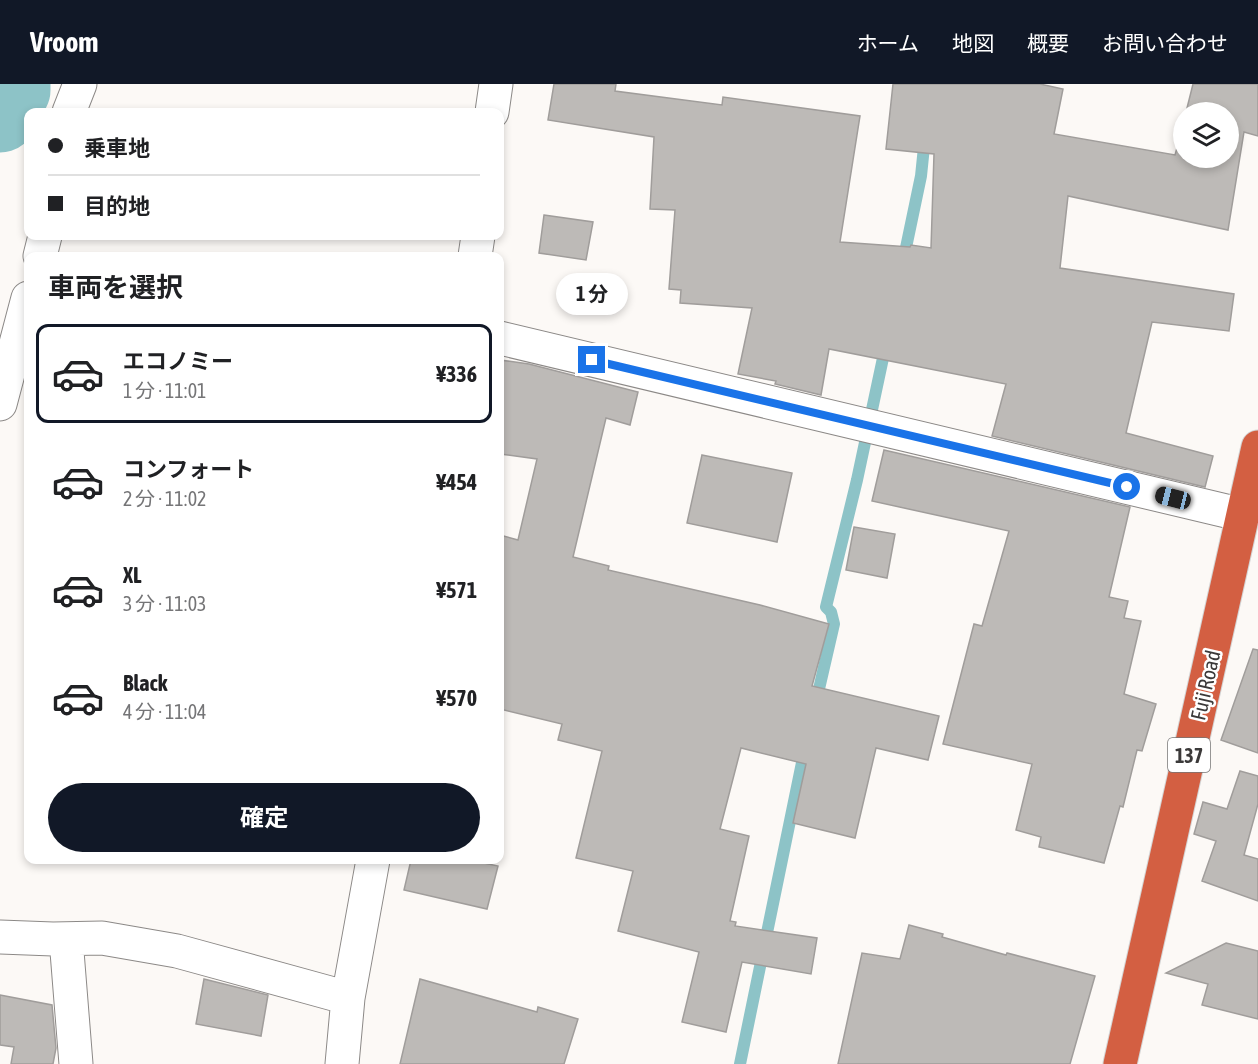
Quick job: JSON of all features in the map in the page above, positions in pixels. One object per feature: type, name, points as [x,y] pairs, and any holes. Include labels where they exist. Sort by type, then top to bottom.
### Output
[{"type":"highway","name":"Fuji Road","points":[[1120,1064],[1258,447]]},
{"type":"street","points":[[71,108],[80,84]]},
{"type":"street","points":[[493,108],[496,84]]},
{"type":"street","points":[[0,404],[24,313]]},
{"type":"street","points":[[504,339],[1243,515]]},
{"type":"street","points":[[342,1064],[348,998],[372,864]]},
{"type":"street","points":[[0,937],[102,938],[177,951],[348,998]]},
{"type":"street","points":[[66,939],[76,1064]]},
{"type":"building","points":[[554,84],[616,84],[615,91],[722,105],[723,97],[860,116],[840,242],[910,247],[911,245],[931,248],[934,154],[886,149],[893,84],[1040,84],[1063,89],[1054,134],[1173,155],[1173,168],[1238,168],[1228,230],[1068,196],[1060,268],[1234,294],[1229,331],[1152,322],[1126,433],[1213,456],[1205,487],[992,436],[1006,384],[829,349],[821,395],[775,384],[776,381],[738,374],[752,308],[680,303],[681,290],[669,289],[675,210],[650,209],[654,137],[548,120]]},
{"type":"building","points":[[1193,84],[1258,84],[1258,136],[1244,132],[1239,163],[1239,102],[1188,102]]},
{"type":"building","points":[[544,215],[593,222],[586,260],[539,253]]},
{"type":"building","points":[[504,361],[529,364],[638,392],[630,425],[606,418],[573,557],[609,566],[608,570],[760,605],[829,624],[812,686],[939,716],[928,760],[876,748],[855,838],[793,823],[806,764],[741,748],[720,829],[749,836],[730,921],[736,922],[735,926],[817,938],[811,974],[742,962],[726,1032],[682,1022],[699,952],[618,931],[633,871],[576,858],[602,751],[558,740],[562,724],[504,710],[504,536],[518,540],[537,459],[504,455]]},
{"type":"building","points":[[884,450],[1130,507],[1109,597],[1128,601],[1124,618],[1141,621],[1124,694],[1156,704],[1142,751],[1137,750],[1123,807],[1120,806],[1104,863],[1039,847],[1041,837],[1016,830],[1032,764],[943,744],[974,624],[982,626],[1009,531],[872,501]]},
{"type":"building","points":[[702,455],[792,473],[777,542],[687,523]]},
{"type":"building","points":[[854,527],[895,534],[887,578],[846,570]]},
{"type":"building","points":[[1253,649],[1258,650],[1258,753],[1221,740]]},
{"type":"building","points":[[1240,771],[1258,776],[1258,804],[1244,855],[1258,859],[1258,901],[1202,881],[1216,841],[1194,834],[1203,802],[1227,809]]},
{"type":"building","points":[[410,864],[498,866],[487,909],[404,890]]},
{"type":"building","points":[[909,925],[1006,955],[1007,953],[1095,976],[1070,1064],[838,1064],[862,953],[900,959]]},
{"type":"building","points":[[1226,943],[1258,951],[1258,1019],[1202,1005],[1208,984],[1166,973]]},
{"type":"building","points":[[204,979],[268,995],[261,1036],[196,1024]]},
{"type":"building","points":[[420,979],[537,1012],[538,1007],[578,1019],[564,1064],[400,1064]]},
{"type":"building","points":[[0,995],[52,1005],[56,1048],[53,1064],[11,1064],[14,1047],[0,1045]]},
{"type":"waterway","points":[[0,115],[13,90],[13,84]]},
{"type":"waterway","points":[[903,262],[921,176],[925,137]]},
{"type":"waterway","points":[[816,702],[834,624],[831,612],[826,607],[857,480],[886,344]]},
{"type":"waterway","points":[[740,1064],[805,748]]},
{"type":"route","points":[[592,360],[1127,487]]}]
